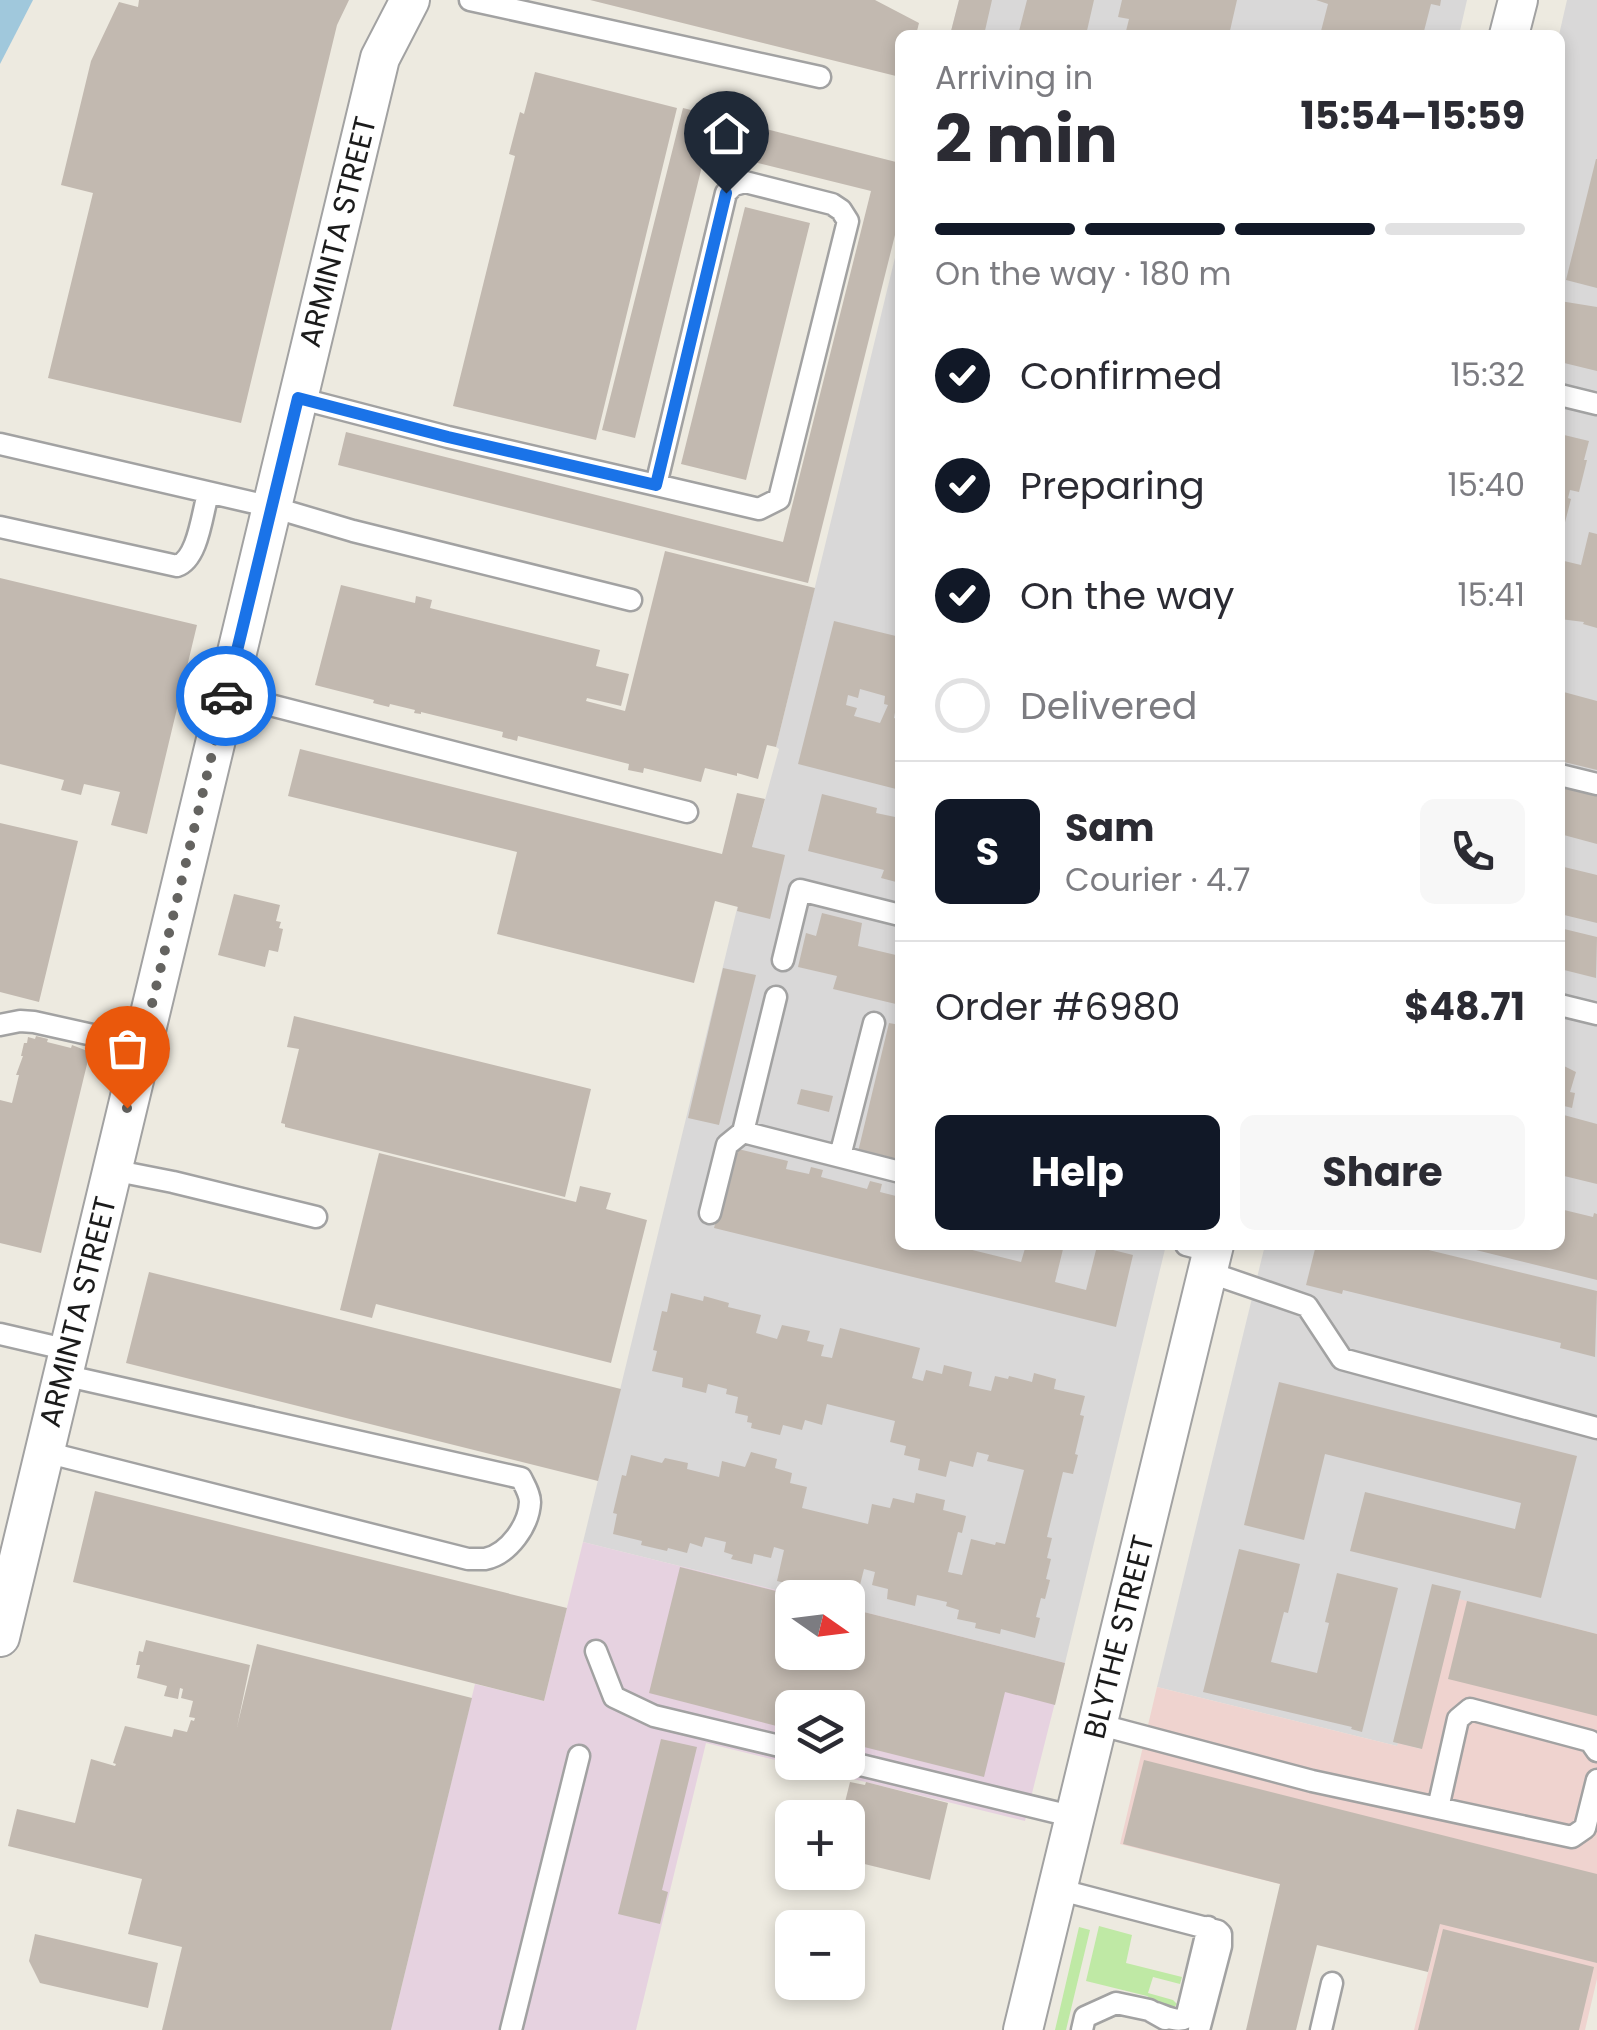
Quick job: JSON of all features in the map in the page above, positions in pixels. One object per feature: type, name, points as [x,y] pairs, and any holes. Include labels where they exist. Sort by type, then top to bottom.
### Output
[{"type":"street","name":"ARMINTA STREET","points":[[0,1637],[380,58],[410,0]]},
{"type":"street","points":[[1511,30],[1518,0]]},
{"type":"street","name":"BLYTHE STREET","points":[[1023,2030],[1205,1254]]},
{"type":"lane","points":[[470,0],[820,78]]},
{"type":"lane","points":[[298,398],[448,437],[759,509],[778,499],[848,221],[842,210],[746,182],[734,185],[726,193],[656,485]]},
{"type":"lane","points":[[1565,395],[1597,404]]},
{"type":"lane","points":[[0,444],[272,507],[631,600]]},
{"type":"lane","points":[[0,527],[177,566],[186,563],[192,553],[208,494]]},
{"type":"lane","points":[[227,694],[687,812]]},
{"type":"lane","points":[[1565,776],[1597,784]]},
{"type":"lane","points":[[783,960],[800,890],[895,915]]},
{"type":"lane","points":[[710,1213],[727,1145],[743,1132],[776,997]]},
{"type":"lane","points":[[1565,1006],[1597,1014]]},
{"type":"lane","points":[[0,1025],[34,1022],[142,1046]]},
{"type":"lane","points":[[840,1156],[874,1024]]},
{"type":"lane","points":[[743,1132],[895,1171]]},
{"type":"lane","points":[[112,1170],[316,1216]]},
{"type":"lane","points":[[1205,1254],[1307,1306],[1342,1358],[1597,1428]]},
{"type":"lane","points":[[0,1334],[66,1363],[522,1478],[531,1498],[526,1520],[501,1552],[485,1559],[468,1559],[44,1452]]},
{"type":"lane","points":[[596,1651],[614,1697],[654,1716],[775,1745]]},
{"type":"lane","points":[[1438,1808],[1458,1719],[1470,1709],[1590,1740],[1597,1751]]},
{"type":"lane","points":[[1097,1724],[1312,1780],[1572,1837],[1585,1828],[1597,1780]]},
{"type":"lane","points":[[511,2030],[579,1756]]},
{"type":"lane","points":[[865,1766],[1075,1817]]},
{"type":"lane","points":[[1058,1889],[1218,1931],[1222,1941],[1198,2030]]},
{"type":"lane","points":[[1082,2030],[1085,2018],[1116,2003],[1174,2020],[1186,2018],[1208,1927]]},
{"type":"lane","points":[[1321,2030],[1332,1983]]},
{"type":"lane","points":[[1156,2012],[1170,2030]]},
{"type":"shaded area","points":[[959,0],[1467,0],[1460,30],[951,30]]},
{"type":"shaded area","points":[[1567,0],[1597,0],[1597,1634],[1459,1600],[1422,1749],[1157,1687],[1264,1250],[1565,1250],[1565,30],[1560,30]]},
{"type":"shaded area","points":[[895,258],[895,1250],[1165,1250],[1065,1663],[865,1612],[865,1580],[775,1580],[775,1590],[583,1542],[779,749],[776,747]]},
{"type":"shaded area","points":[[583,1542],[775,1590],[775,1670],[865,1670],[865,1612],[1065,1663],[1025,1821],[857,1780],[865,1780],[865,1690],[775,1690],[775,1760],[706,1743],[636,2030],[391,2030],[475,1684],[544,1701]]},
{"type":"shaded area","points":[[1459,1599],[1597,1634],[1597,1979],[1585,2030],[1414,2030],[1440,1924],[1120,1844],[1157,1687],[1421,1749]]},
{"type":"green space","points":[[1099,1926],[1132,1935],[1126,1963],[1182,1977],[1180,1984],[1153,1977],[1148,1993],[1173,2000],[1177,2004],[1170,2012],[1147,1996],[1086,1981]]},
{"type":"green space","points":[[1079,1927],[1090,1930],[1066,2030],[1055,2030]]},
{"type":"water","points":[[0,0],[33,0],[0,64]]},
{"type":"building","points":[[139,0],[349,0],[337,25],[241,423],[48,378],[93,193],[61,185],[91,61],[119,2],[138,7]]},
{"type":"building","points":[[590,0],[875,0],[919,23],[917,30],[895,30],[895,76]]},
{"type":"building","points":[[959,0],[992,0],[985,30],[951,30]]},
{"type":"building","points":[[1027,0],[1094,0],[1087,30],[1019,30]]},
{"type":"building","points":[[1122,0],[1237,0],[1230,30],[1126,30],[1129,19],[1118,17]]},
{"type":"building","points":[[1316,0],[1441,0],[1440,6],[1431,4],[1424,30],[1321,30],[1328,4]]},
{"type":"building","points":[[535,72],[677,108],[596,440],[453,406],[515,156],[509,154]]},
{"type":"building","points":[[683,108],[895,162],[895,235],[808,583],[338,465],[346,432],[783,542],[871,191],[706,150],[635,438],[602,430]]},
{"type":"building","points":[[1597,159],[1597,288],[1566,280]]},
{"type":"building","points":[[745,207],[810,223],[746,480],[681,464]]},
{"type":"building","points":[[1565,302],[1597,307],[1597,371],[1565,363]]},
{"type":"building","points":[[1565,435],[1589,441],[1579,492],[1570,490],[1565,522]]},
{"type":"building","points":[[1589,532],[1597,534],[1597,628],[1565,620],[1565,561],[1581,565]]},
{"type":"building","points":[[665,551],[815,588],[776,747],[767,745],[758,779],[705,768],[701,782],[644,768],[643,773],[628,770],[629,764],[518,736],[517,741],[502,737],[503,732],[373,703],[374,700],[315,685],[341,585],[415,603],[416,596],[432,600],[430,608],[600,650],[596,666],[629,674],[621,706],[587,698],[586,701],[625,711]]},
{"type":"building","points":[[0,578],[197,625],[147,834],[111,825],[120,792],[84,784],[81,795],[61,790],[64,780],[0,764]]},
{"type":"building","points":[[834,621],[895,636],[895,789],[798,764]],"holes":[[[860,689],[885,696],[884,704],[888,705],[880,723],[854,716],[857,708],[846,705],[848,695],[858,698]]]},
{"type":"building","points":[[1565,692],[1597,701],[1597,770],[1565,762]]},
{"type":"building","points":[[300,749],[722,854],[737,793],[765,799],[752,847],[785,855],[770,919],[715,901],[694,983],[497,934],[517,852],[288,796]]},
{"type":"building","points":[[1565,787],[1597,795],[1597,844],[1565,835]]},
{"type":"building","points":[[822,794],[877,808],[876,813],[895,817],[895,882],[881,878],[884,870],[808,851]]},
{"type":"building","points":[[0,823],[78,841],[39,1002],[0,992]]},
{"type":"building","points":[[1565,867],[1597,875],[1597,923],[1565,915]]},
{"type":"building","points":[[234,894],[280,905],[276,921],[281,922],[279,928],[283,929],[278,952],[269,950],[265,967],[218,955]]},
{"type":"building","points":[[822,913],[862,923],[858,946],[895,955],[895,1004],[833,989],[837,976],[798,967],[806,933],[816,936]]},
{"type":"building","points":[[1565,929],[1597,937],[1596,978],[1565,970]]},
{"type":"building","points":[[723,968],[756,975],[719,1125],[688,1118]]},
{"type":"building","points":[[294,1016],[591,1089],[565,1197],[285,1127],[281,1123],[299,1049],[287,1047]]},
{"type":"building","points":[[889,1023],[895,1024],[895,1165],[857,1156]]},
{"type":"building","points":[[28,1037],[90,1052],[41,1253],[0,1243],[0,1100],[12,1103],[24,1043]]},
{"type":"building","points":[[1565,1066],[1576,1072],[1570,1092],[1575,1093],[1572,1108],[1565,1106]]},
{"type":"building","points":[[801,1089],[833,1096],[829,1112],[797,1104]]},
{"type":"building","points":[[1565,1115],[1597,1124],[1597,1184],[1565,1176]]},
{"type":"building","points":[[734,1148],[788,1161],[786,1169],[809,1174],[811,1167],[823,1170],[821,1177],[867,1189],[870,1181],[882,1184],[880,1192],[895,1196],[895,1250],[972,1250],[1021,1262],[1025,1250],[1063,1250],[1055,1282],[1086,1290],[1096,1250],[1133,1255],[1116,1327],[714,1228]]},
{"type":"building","points":[[379,1153],[576,1202],[580,1186],[611,1193],[606,1209],[647,1220],[611,1363],[376,1304],[372,1318],[340,1310]]},
{"type":"building","points":[[1565,1210],[1593,1217],[1594,1213],[1597,1280],[1476,1250],[1565,1250]]},
{"type":"building","points":[[1315,1250],[1429,1250],[1597,1291],[1595,1357],[1560,1348],[1561,1343],[1343,1290],[1342,1294],[1306,1285]]},
{"type":"building","points":[[149,1272],[621,1389],[598,1481],[126,1363]]},
{"type":"building","points":[[671,1293],[703,1301],[704,1296],[761,1315],[756,1333],[777,1339],[782,1325],[810,1331],[807,1341],[824,1345],[821,1356],[832,1358],[840,1328],[920,1348],[912,1378],[923,1381],[926,1370],[942,1374],[944,1365],[972,1372],[969,1386],[991,1391],[995,1376],[1032,1382],[1034,1373],[1056,1379],[1054,1389],[1085,1396],[1073,1474],[1063,1472],[1047,1537],[1052,1538],[1046,1579],[1050,1580],[1036,1617],[1040,1618],[1035,1638],[1001,1629],[1000,1634],[975,1628],[976,1623],[957,1619],[959,1610],[946,1606],[947,1602],[917,1595],[915,1606],[887,1599],[888,1589],[872,1585],[875,1572],[864,1569],[861,1580],[777,1580],[784,1550],[774,1547],[771,1558],[754,1554],[752,1564],[731,1559],[733,1555],[724,1552],[726,1542],[705,1537],[702,1547],[690,1543],[687,1553],[641,1545],[642,1541],[613,1534],[617,1514],[613,1513],[631,1455],[662,1463],[665,1458],[688,1463],[687,1469],[719,1477],[722,1461],[745,1467],[751,1452],[777,1459],[775,1468],[792,1473],[790,1483],[807,1487],[802,1508],[868,1524],[872,1504],[890,1508],[893,1498],[914,1503],[916,1493],[945,1500],[943,1510],[966,1516],[948,1572],[962,1575],[971,1539],[1005,1544],[1024,1470],[987,1461],[989,1455],[977,1452],[973,1467],[950,1461],[946,1477],[918,1470],[920,1459],[904,1455],[906,1446],[890,1442],[895,1421],[827,1404],[822,1425],[805,1420],[802,1430],[783,1425],[780,1435],[751,1428],[748,1416],[735,1413],[738,1397],[726,1394],[727,1389],[708,1384],[706,1393],[682,1387],[683,1378],[652,1371],[662,1311],[667,1312]]},
{"type":"building","points":[[1279,1382],[1577,1456],[1541,1598],[1350,1551],[1365,1492],[1515,1529],[1521,1503],[1325,1454],[1304,1540],[1244,1525]]},
{"type":"building","points":[[95,1491],[567,1608],[544,1701],[73,1582]]},
{"type":"building","points":[[1239,1549],[1300,1564],[1271,1662],[1317,1673],[1337,1573],[1398,1588],[1362,1732],[1203,1692]]},
{"type":"building","points":[[680,1567],[775,1591],[775,1670],[865,1670],[865,1612],[1065,1663],[1055,1705],[1005,1692],[984,1777],[865,1747],[865,1690],[775,1690],[775,1726],[649,1693]]},
{"type":"building","points":[[1432,1584],[1461,1591],[1422,1749],[1393,1742]]},
{"type":"building","points":[[1467,1601],[1597,1634],[1597,1716],[1448,1679]]},
{"type":"building","points":[[146,1640],[250,1665],[237,1727],[257,1644],[472,1698],[391,2030],[162,2030],[182,1947],[128,1934],[142,1879],[8,1846],[17,1809],[75,1823],[91,1759],[115,1766],[125,1726],[172,1737],[174,1729],[187,1732],[195,1718],[189,1717],[193,1701],[181,1698],[183,1689],[180,1688],[178,1699],[164,1696],[167,1686],[137,1678],[139,1651],[143,1652]]},
{"type":"building","points":[[661,1739],[697,1747],[662,1890],[668,1892],[660,1924],[618,1914]]},
{"type":"building","points":[[1144,1760],[1597,1874],[1597,1963],[1440,1924],[1428,1972],[1317,1945],[1296,2030],[1246,2030],[1280,1884],[1123,1844]]},
{"type":"building","points":[[850,1782],[866,1782],[948,1803],[930,1880],[865,1864],[865,1800],[846,1800]]},
{"type":"building","points":[[1443,1929],[1594,1967],[1579,2030],[1418,2030]]},
{"type":"building","points":[[35,1934],[158,1963],[148,2008],[40,1983],[29,1961]]},
{"type":"way so far","points":[[127,1108],[226,696]]},
{"type":"route","points":[[226,696],[298,398],[656,485],[726,193]]}]
